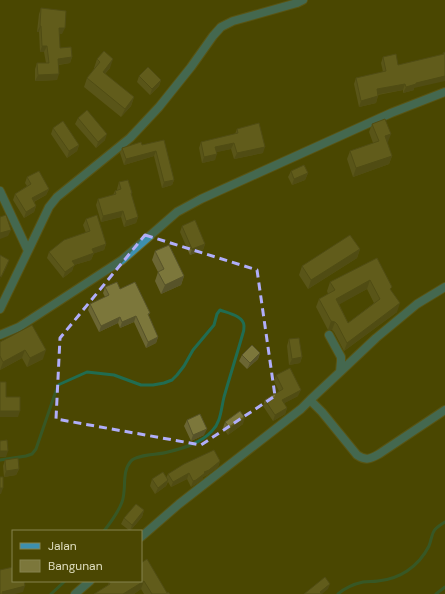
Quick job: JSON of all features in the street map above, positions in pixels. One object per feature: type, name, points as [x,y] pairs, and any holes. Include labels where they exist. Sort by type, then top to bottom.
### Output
[{"type":"street","points":[[0,309],[49,207],[57,197],[130,138],[159,107],[221,27],[297,3],[302,0]]},
{"type":"street","points":[[0,335],[19,327],[122,260],[177,212],[201,199],[391,113],[445,92]]},
{"type":"street","points":[[0,191],[28,251]]},
{"type":"street","points":[[142,536],[179,504],[301,409],[376,338],[417,304],[445,287]]},
{"type":"street","points":[[329,336],[340,357],[340,372]]},
{"type":"street","points":[[310,400],[322,412],[357,455],[363,459],[371,459],[445,410]]},
{"type":"street","points":[[75,594],[89,582]]},
{"type":"highlighted area","points":[[145,235],[257,270],[275,396],[201,445],[56,419],[60,338]]},
{"type":"building","points":[[41,8],[66,11],[65,28],[59,28],[60,48],[71,47],[72,57],[58,59],[59,74],[38,75],[37,63],[49,63],[47,46],[42,46],[40,26]]},
{"type":"building","points":[[104,51],[113,59],[103,72],[134,97],[125,109],[87,78],[100,62],[97,59]]},
{"type":"building","points":[[445,52],[445,76],[406,87],[405,84],[377,89],[378,96],[361,101],[356,78],[386,71],[383,57],[396,54],[398,65],[444,54],[443,53]]},
{"type":"building","points":[[148,67],[161,80],[152,89],[139,76]]},
{"type":"building","points":[[87,110],[107,134],[98,142],[78,118]]},
{"type":"building","points":[[385,119],[391,134],[385,136],[392,156],[356,168],[350,151],[379,141],[372,124]]},
{"type":"building","points":[[63,121],[79,145],[69,151],[53,128]]},
{"type":"building","points":[[259,123],[265,147],[237,153],[234,143],[215,147],[217,154],[204,157],[201,142],[238,133],[237,129]]},
{"type":"building","points":[[164,140],[174,180],[164,182],[156,151],[126,159],[122,148],[141,142],[142,145]]},
{"type":"building","points":[[304,165],[308,173],[294,179],[291,171]]},
{"type":"building","points":[[39,171],[49,189],[32,198],[36,206],[26,212],[15,194],[31,184],[27,177]]},
{"type":"building","points":[[128,180],[138,217],[126,221],[123,211],[103,216],[98,199],[116,194],[115,191],[121,189],[119,182]]},
{"type":"building","points":[[6,215],[11,230],[0,233],[0,217]]},
{"type":"building","points":[[97,215],[106,244],[92,249],[94,253],[72,261],[75,265],[65,272],[49,252],[64,240],[90,231],[86,219]]},
{"type":"building","points":[[195,220],[205,244],[192,249],[182,226]]},
{"type":"building","points":[[350,235],[360,249],[311,280],[302,266]]},
{"type":"building","points":[[169,245],[184,276],[165,285],[158,272],[164,269],[155,251]]},
{"type":"building","points":[[0,255],[9,260],[1,277],[0,276]]},
{"type":"building","points":[[377,258],[392,287],[390,289],[400,303],[347,343],[337,324],[331,321],[319,299],[335,290],[330,282]],"holes":[[[370,280],[380,299],[348,323],[336,299]]]},
{"type":"building","points":[[117,282],[120,289],[135,282],[150,313],[148,314],[158,337],[148,342],[136,316],[122,322],[120,317],[101,326],[90,304],[109,295],[105,287]]},
{"type":"building","points":[[32,325],[46,350],[30,358],[25,350],[3,362],[0,356],[0,342]]},
{"type":"building","points":[[299,338],[302,357],[292,359],[289,339]]},
{"type":"building","points":[[252,345],[260,353],[250,363],[242,355]]},
{"type":"building","points":[[290,368],[301,390],[282,400],[287,408],[275,415],[265,400],[283,389],[276,375]]},
{"type":"building","points":[[0,382],[6,382],[6,397],[20,397],[20,411],[0,411]]},
{"type":"building","points":[[240,411],[245,418],[230,428],[225,422]]},
{"type":"building","points":[[200,414],[207,429],[193,435],[187,420]]},
{"type":"building","points":[[7,440],[8,451],[0,451],[0,441]]},
{"type":"building","points":[[214,450],[220,461],[209,470],[193,481],[189,473],[173,482],[168,474],[184,464]]},
{"type":"building","points":[[18,458],[19,469],[6,471],[5,460]]},
{"type":"building","points":[[163,472],[168,480],[158,488],[152,479]]},
{"type":"building","points":[[0,477],[3,477],[3,488],[0,488]]},
{"type":"building","points":[[136,504],[144,510],[132,525],[124,518]]},
{"type":"building","points":[[147,559],[167,593],[168,592],[170,594],[152,594],[144,581],[123,594],[94,594],[110,584],[109,582],[142,582],[142,562]]},
{"type":"building","points":[[12,567],[12,582],[24,582],[25,586],[2,592],[3,594],[0,594],[0,570]]},
{"type":"building","points":[[325,577],[330,584],[320,592],[321,594],[304,594]]},
{"type":"waterway","points":[[0,460],[26,456],[32,454],[36,449],[58,385],[87,372],[114,375],[141,385],[153,385],[172,380],[184,366],[193,350],[214,325],[217,314],[220,310],[239,317],[243,323],[244,331],[217,424],[208,435],[192,444],[164,453],[138,457],[131,461],[126,470],[122,502],[112,521],[105,530]]},
{"type":"waterway","points":[[338,594],[356,584],[390,579],[407,571],[417,563],[425,553],[435,530],[445,522]]},
{"type":"waterway","points":[[51,594],[64,582]]},
{"type":"waterway","points":[[436,594],[445,587]]}]
